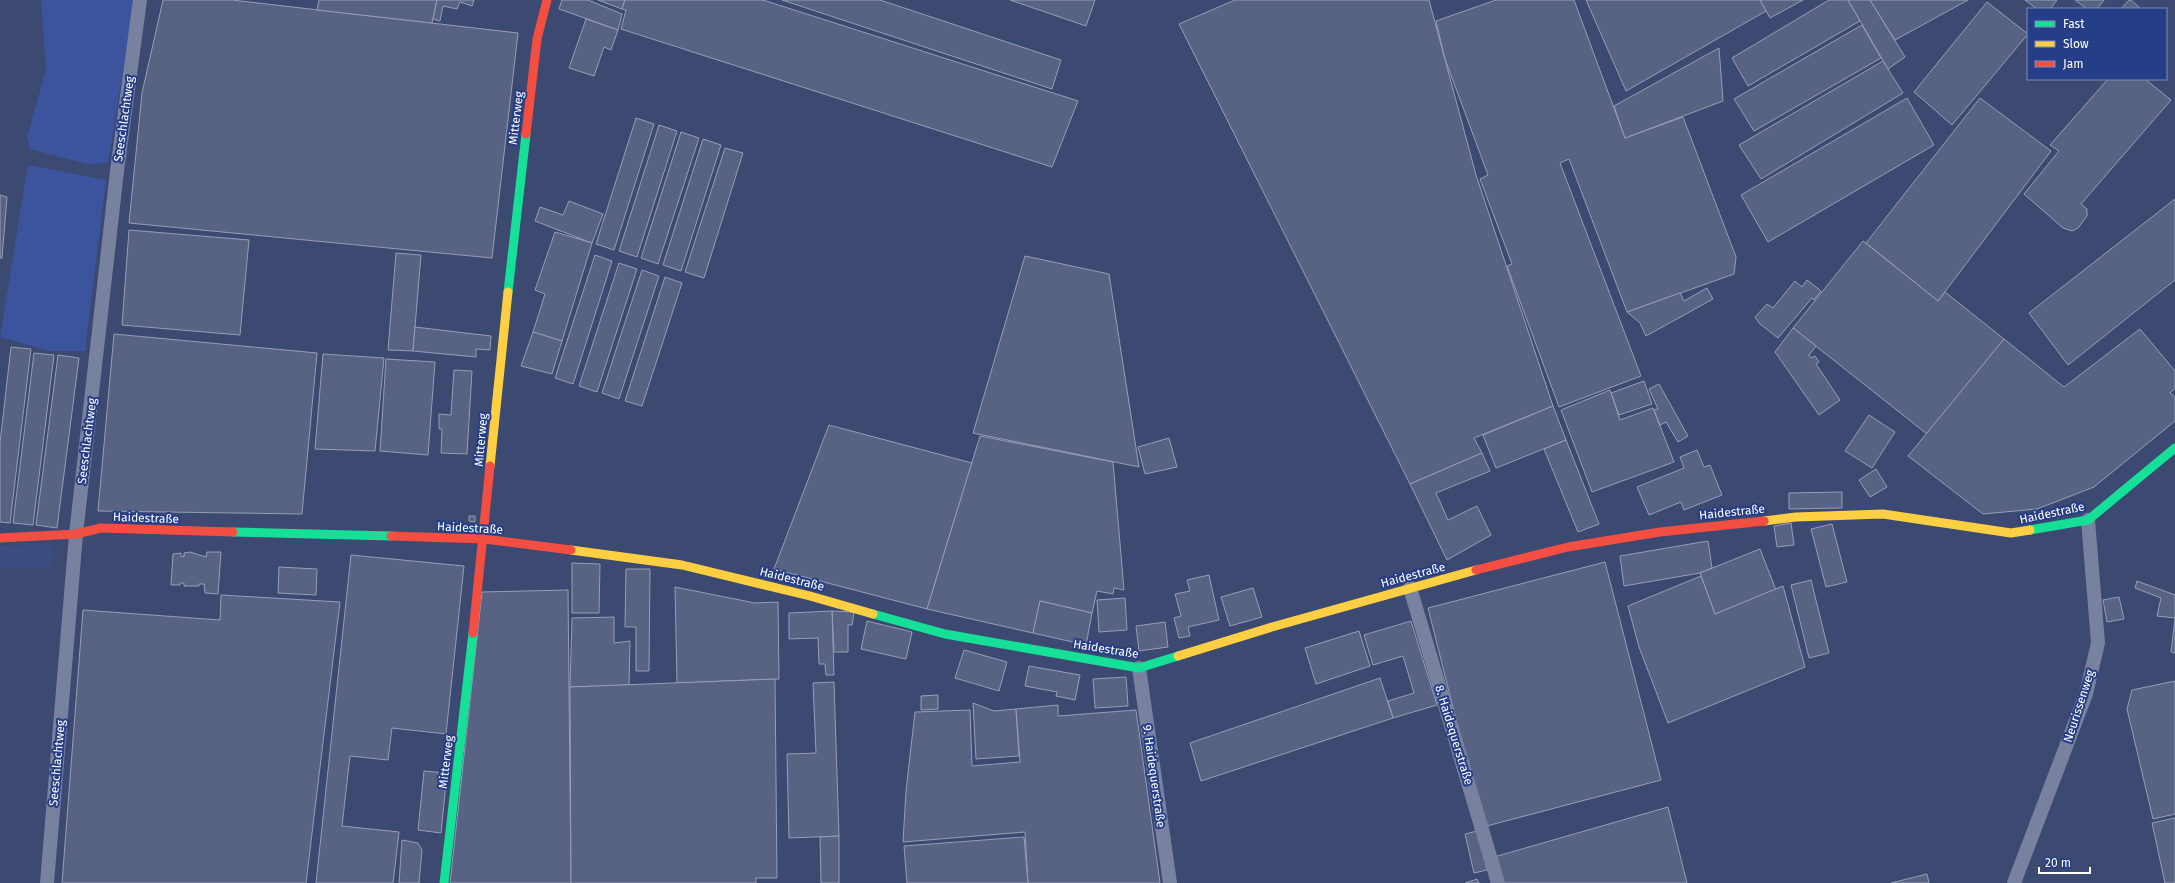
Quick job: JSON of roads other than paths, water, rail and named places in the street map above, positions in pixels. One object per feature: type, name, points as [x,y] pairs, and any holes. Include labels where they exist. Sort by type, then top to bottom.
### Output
[{"type":"street","name":"Seeschlachtweg","points":[[47,883],[76,534],[117,171],[140,0]]},
{"type":"street","name":"Mitterweg","points":[[444,883],[484,539],[499,369],[537,39],[547,0]]},
{"type":"street","name":"Haidestraße","points":[[0,538],[76,534],[101,528],[484,539],[682,565],[810,596],[945,634],[1139,668],[1272,627],[1410,588],[1568,547],[1660,532],[1796,517],[1883,514],[2011,533],[2088,520],[2175,448]]},
{"type":"street","name":"Neurissenweg","points":[[2014,883],[2086,694],[2098,643],[2088,520]]},
{"type":"street","name":"8. Haidequerstraße","points":[[1410,588],[1498,883]]},
{"type":"street","name":"9. Haidequerstraße","points":[[1139,668],[1170,883]]}]
